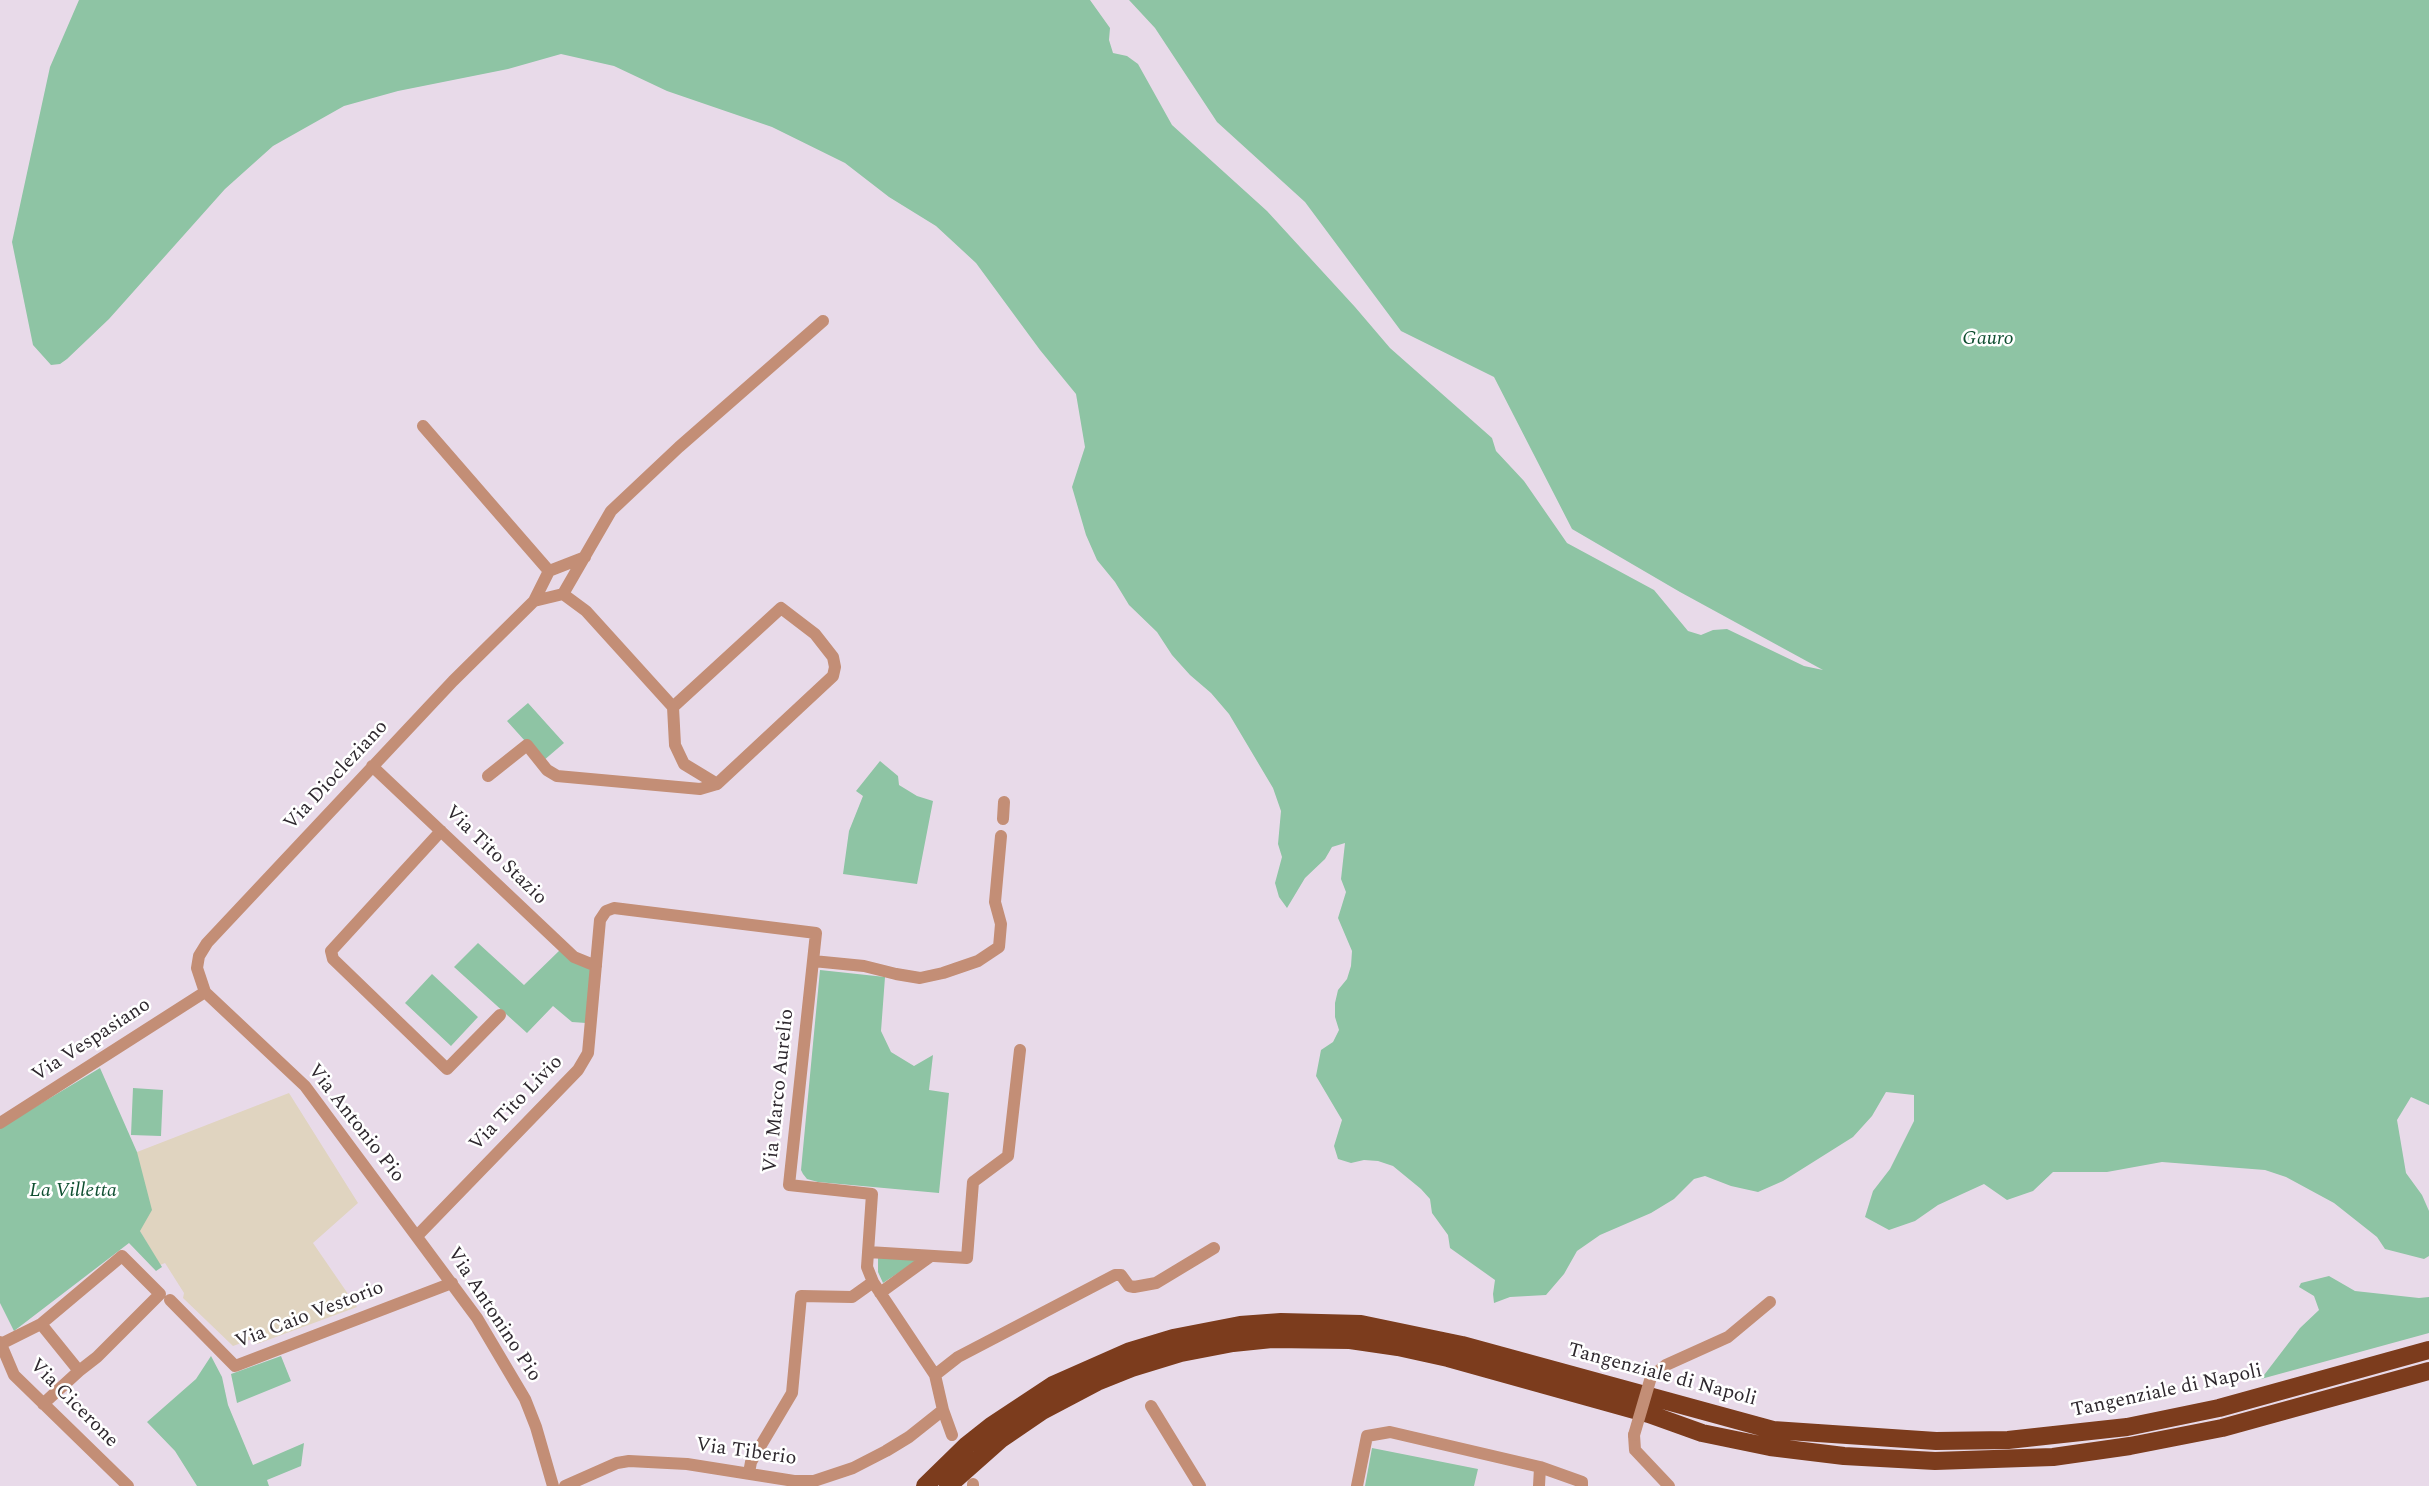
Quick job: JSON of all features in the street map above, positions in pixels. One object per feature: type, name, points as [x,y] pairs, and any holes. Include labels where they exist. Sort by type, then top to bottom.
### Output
[{"type":"highway","name":"Tangenziale di Napoli","points":[[925,1486],[991,1425],[1053,1385],[1130,1351],[1200,1331],[1240,1325],[1323,1321],[1372,1326],[1462,1345],[1773,1430],[1936,1441],[2008,1440],[2127,1427],[2219,1408],[2429,1350]]},
{"type":"highway","name":"Tangenziale di Napoli","points":[[948,1486],[1001,1439],[1042,1411],[1097,1382],[1132,1368],[1181,1353],[1233,1343],[1272,1339],[1350,1340],[1398,1347],[1448,1358],[1649,1414],[1702,1434],[1770,1447],[1844,1456],[1935,1461],[2053,1457],[2130,1446],[2222,1428],[2429,1371]]},
{"type":"street","points":[[534,601],[563,594],[611,511],[679,447],[823,321]]},
{"type":"street","points":[[423,426],[549,571],[585,557]]},
{"type":"street","name":"Via Diocleziano","points":[[205,992],[197,968],[199,956],[207,944],[453,681],[534,601],[549,571]]},
{"type":"street","points":[[563,594],[586,611],[673,707],[675,745],[684,764],[717,784]]},
{"type":"street","points":[[488,776],[527,746],[547,770],[557,776],[700,789],[717,784],[832,676],[835,667],[833,657],[815,634],[781,608],[673,707]]},
{"type":"street","name":"Via Tito Stazio","points":[[372,766],[574,957],[596,966]]},
{"type":"street","points":[[1003,819],[1004,802]]},
{"type":"street","points":[[441,831],[331,951],[333,959],[447,1069],[500,1015]]},
{"type":"street","points":[[813,961],[864,966],[920,978],[978,961],[999,947],[1001,924],[995,902],[1001,837]]},
{"type":"street","name":"Via Tito Livio","points":[[417,1236],[578,1070],[588,1053],[600,920],[606,911],[614,908],[816,933]]},
{"type":"street","name":"Via Marco Aurelio","points":[[816,933],[789,1185],[872,1194],[867,1267],[877,1288],[935,1375],[943,1410],[952,1435]]},
{"type":"street","name":"Via Vespasiano","points":[[0,1123],[205,992]]},
{"type":"street","name":"Via Antonio Pio","points":[[205,992],[305,1086],[417,1236]]},
{"type":"street","points":[[868,1252],[967,1258],[973,1182],[1008,1156],[1020,1050]]},
{"type":"street","name":"Via Antonino Pio","points":[[417,1236],[477,1318],[525,1399],[536,1427],[553,1486]]},
{"type":"street","points":[[935,1375],[958,1357],[1115,1275],[1121,1275],[1129,1286],[1134,1287],[1156,1283],[1214,1248]]},
{"type":"street","points":[[0,1343],[41,1324],[122,1256],[160,1294],[97,1357],[43,1404]]},
{"type":"street","points":[[749,1473],[750,1462],[792,1393],[801,1296],[852,1297],[877,1288],[931,1256]]},
{"type":"street","name":"Via Caio Vestorio","points":[[170,1300],[235,1366],[452,1283]]},
{"type":"street","points":[[1669,1486],[1635,1450],[1634,1435],[1651,1377],[1666,1365],[1728,1337],[1770,1302]]},
{"type":"street","points":[[41,1324],[79,1371]]},
{"type":"street","name":"Via Cicerone","points":[[0,1343],[14,1375],[128,1486]]},
{"type":"street","points":[[1151,1406],[1200,1486]]},
{"type":"street","name":"Via Tiberio","points":[[565,1486],[617,1463],[629,1461],[687,1464],[749,1473],[794,1484],[814,1481],[853,1468],[909,1437],[943,1410]]},
{"type":"street","points":[[1358,1486],[1367,1436],[1390,1432],[1540,1467],[1582,1482],[1582,1486]]},
{"type":"street","points":[[1539,1486],[1540,1467]]},
{"type":"shaded area","points":[[289,1093],[358,1203],[313,1243],[357,1307],[257,1344],[255,1338],[233,1346],[183,1298],[184,1293],[165,1263],[160,1265],[140,1231],[137,1152]]},
{"type":"green space","name":"Gauro","points":[[79,0],[1090,0],[1110,28],[1109,40],[1113,53],[1127,56],[1138,64],[1172,125],[1267,211],[1390,348],[1492,438],[1496,451],[1524,481],[1567,543],[1654,590],[1688,631],[1701,635],[1713,630],[1727,629],[1804,666],[1823,670],[1680,592],[1572,529],[1494,377],[1401,331],[1305,202],[1217,122],[1155,28],[1129,0],[2429,0],[2429,1105],[2411,1097],[2397,1120],[2406,1173],[2422,1195],[2429,1211],[2429,1256],[2424,1259],[2385,1249],[2377,1237],[2334,1203],[2286,1177],[2265,1170],[2162,1162],[2107,1172],[2053,1172],[2033,1191],[2007,1200],[1984,1184],[1938,1205],[1915,1221],[1889,1230],[1865,1217],[1873,1191],[1890,1169],[1914,1121],[1914,1095],[1886,1092],[1872,1116],[1853,1137],[1783,1181],[1758,1192],[1731,1186],[1705,1176],[1694,1179],[1674,1199],[1651,1213],[1600,1235],[1577,1251],[1564,1274],[1546,1295],[1510,1297],[1494,1303],[1495,1280],[1450,1248],[1448,1235],[1432,1213],[1430,1199],[1421,1189],[1393,1166],[1378,1161],[1364,1160],[1351,1163],[1338,1159],[1334,1146],[1342,1120],[1316,1076],[1321,1050],[1333,1042],[1339,1030],[1335,1017],[1335,1003],[1338,990],[1347,979],[1351,966],[1352,951],[1338,918],[1346,892],[1341,879],[1345,843],[1332,847],[1325,859],[1305,878],[1287,908],[1279,897],[1275,883],[1282,857],[1278,844],[1281,811],[1273,788],[1229,714],[1172,655],[1157,632],[1129,605],[1115,582],[1097,560],[1086,535],[1072,487],[1085,447],[1076,394],[1040,350],[976,263],[936,226],[889,197],[845,163],[772,127],[667,91],[614,66],[561,54],[508,69],[398,91],[344,106],[273,146],[225,189],[109,319],[67,359],[60,364],[51,365],[33,345],[12,242],[50,67]]},
{"type":"green space","points":[[528,703],[564,743],[543,761],[507,721]]},
{"type":"green space","points":[[880,761],[898,776],[899,785],[917,796],[933,801],[917,884],[843,874],[849,831],[863,796],[856,791]]},
{"type":"green space","points":[[478,943],[524,985],[561,949],[591,968],[586,1023],[572,1022],[553,1006],[527,1033],[454,967]]},
{"type":"green space","points":[[820,970],[885,977],[881,1031],[891,1052],[914,1066],[933,1055],[929,1090],[949,1093],[939,1193],[818,1182],[807,1179],[803,1174],[801,1170]]},
{"type":"green space","points":[[432,974],[478,1017],[451,1046],[405,1003]]},
{"type":"green space","name":"La Villetta","points":[[100,1068],[137,1152],[152,1210],[140,1231],[162,1267],[156,1271],[129,1243],[14,1331],[0,1303],[0,1128]]},
{"type":"green space","points":[[133,1088],[163,1090],[161,1136],[131,1135]]},
{"type":"green space","points":[[878,1257],[919,1259],[883,1283],[878,1272]]},
{"type":"green space","points":[[2329,1276],[2355,1291],[2419,1298],[2429,1297],[2429,1333],[2261,1379],[2300,1328],[2319,1310],[2314,1296],[2299,1287],[2301,1283]]},
{"type":"green space","points":[[211,1356],[222,1377],[228,1405],[253,1465],[304,1443],[301,1466],[267,1480],[269,1486],[197,1486],[175,1451],[147,1422],[196,1379]]},
{"type":"green space","points":[[281,1356],[291,1381],[237,1403],[231,1374]]},
{"type":"green space","points":[[1372,1448],[1478,1469],[1474,1486],[1365,1486]]}]
